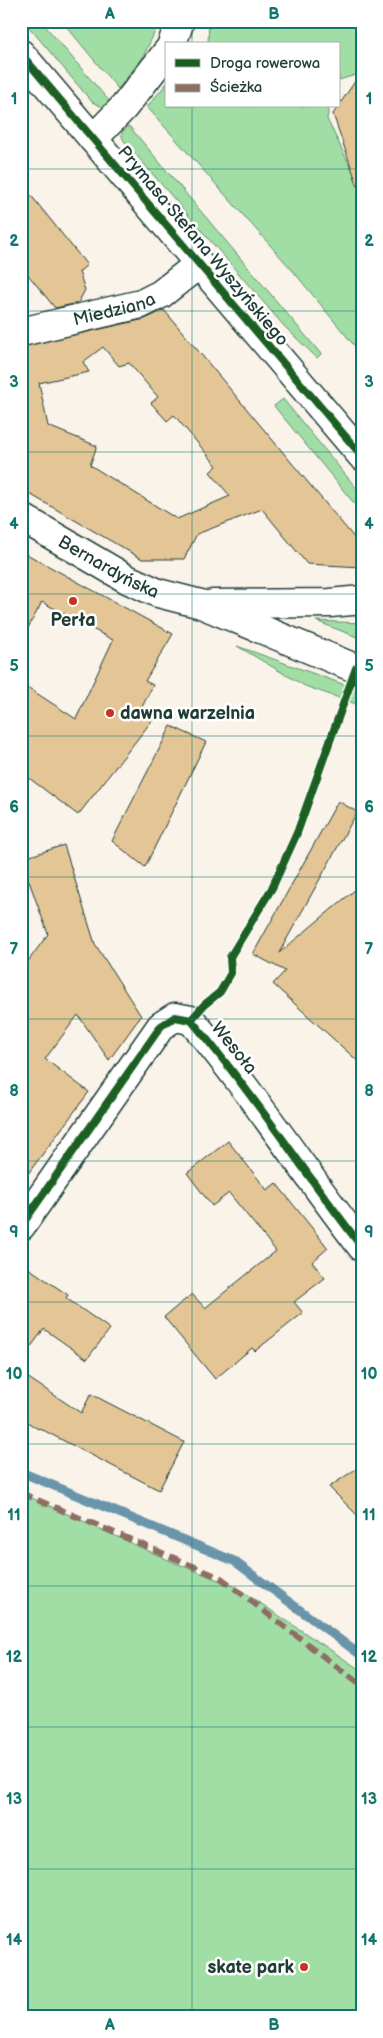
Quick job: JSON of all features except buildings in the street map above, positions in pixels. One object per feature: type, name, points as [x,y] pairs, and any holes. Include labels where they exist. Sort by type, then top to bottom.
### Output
[{"type":"street","points":[[173,42],[180,21]]},
{"type":"street","name":"Prymasa Stefana Wyszyńskiego","points":[[21,54],[362,456]]},
{"type":"street","points":[[92,138],[124,107],[165,55]]},
{"type":"street","name":"Miedziana","points":[[21,332],[141,304],[169,289],[198,264]]},
{"type":"street","name":"Bernardyńska","points":[[21,517],[127,579],[158,593],[201,604],[362,671]]},
{"type":"street","name":"Bernardyńska","points":[[201,604],[330,603],[362,600]]},
{"type":"street","name":"Wesoła","points":[[21,1226],[161,1026],[175,1017],[191,1020],[237,1074],[295,1158],[362,1247]]},
{"type":"green space","points":[[24,21],[41,21],[109,101],[103,107],[92,102]]},
{"type":"green space","points":[[62,21],[160,21],[143,57],[118,89]]},
{"type":"green space","points":[[209,21],[362,21],[362,73],[340,80],[340,42],[208,42]]},
{"type":"green space","points":[[165,85],[165,108],[329,108],[327,119],[350,166],[362,173],[362,355],[293,271],[147,107]]},
{"type":"green space","points":[[129,126],[321,354],[317,358],[284,326],[125,142],[122,132]]},
{"type":"green space","points":[[283,399],[362,495],[362,513],[274,406]]},
{"type":"green space","points":[[316,621],[362,623],[362,639]]},
{"type":"green space","points":[[237,646],[362,691],[362,706],[305,686]]},
{"type":"green space","points":[[21,1493],[173,1562],[236,1587],[362,1671],[362,2017],[21,2017]]},
{"type":"waterway","points":[[21,1472],[234,1561],[362,1656]]},
{"type":"marked path","points":[[21,1493],[221,1578],[362,1686]]},
{"type":"cycle path","points":[[21,54],[362,456]]},
{"type":"cycle path","points":[[191,1020],[204,1005],[220,992],[231,973],[230,957],[272,888],[297,833],[356,668]]},
{"type":"cycle path","points":[[21,1226],[161,1026],[175,1017],[191,1020],[213,1047],[362,1247]]},
{"type":"place","name":"Perła","points":[[73,601]]},
{"type":"place","name":"dawna warzelnia","points":[[110,713]]},
{"type":"place","name":"skate park","points":[[304,1967]]}]
